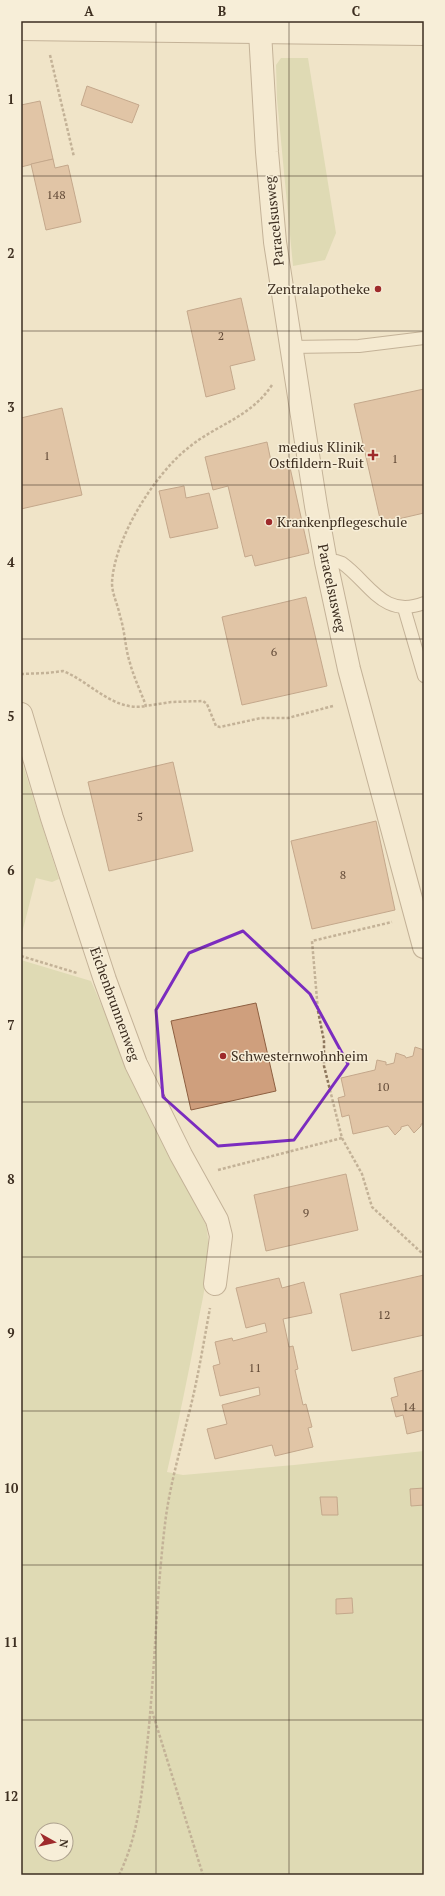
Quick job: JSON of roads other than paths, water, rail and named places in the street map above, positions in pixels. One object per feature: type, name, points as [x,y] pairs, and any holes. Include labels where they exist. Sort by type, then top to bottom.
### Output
[{"type":"street","points":[[21,29],[213,26],[260,32],[424,34]]},
{"type":"street","name":"Paracelsusweg","points":[[260,32],[267,152],[276,242],[292,357],[326,562],[357,699],[424,947]]},
{"type":"street","name":"Eichenbrunnenweg","points":[[21,714],[54,825],[105,980],[143,1079],[193,1177],[214,1214],[220,1231],[215,1284]]},
{"type":"lane","points":[[292,357],[424,338]]},
{"type":"lane","points":[[326,562],[339,561],[385,602],[394,606],[404,608],[424,603]]},
{"type":"lane","points":[[404,608],[424,676]]},
{"type":"place","name":"Zentralapotheke","points":[[378,289]]},
{"type":"place","name":"medius Klinik Ostfildern-Ruit","points":[[373,455]]},
{"type":"place","name":"Krankenpflegeschule","points":[[269,522]]},
{"type":"place","name":"Schwesternwohnheim","points":[[223,1056]]}]
